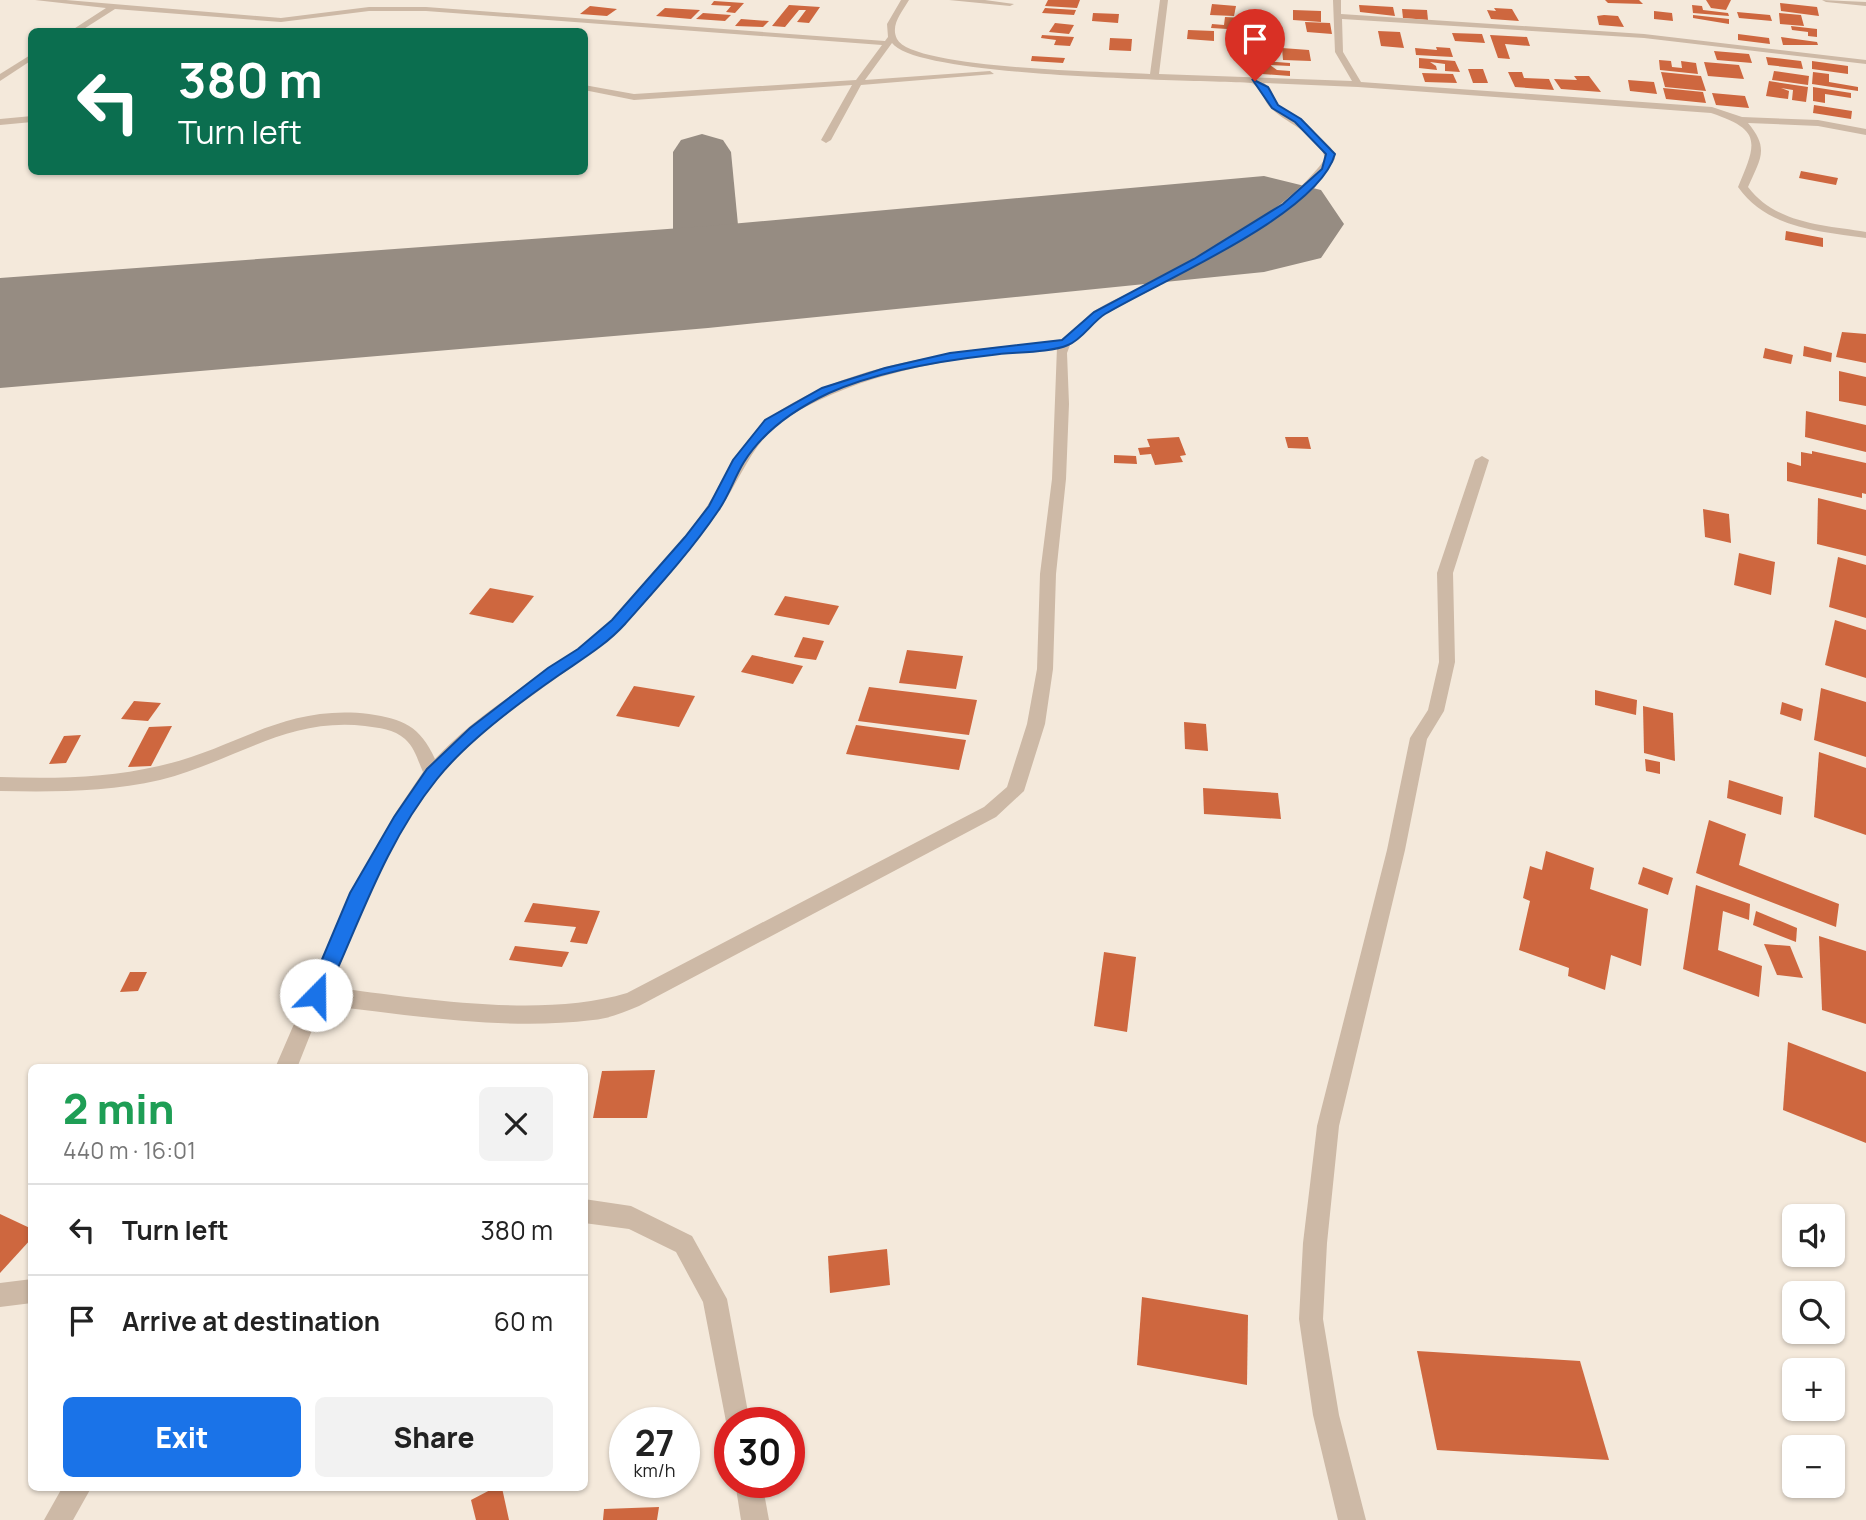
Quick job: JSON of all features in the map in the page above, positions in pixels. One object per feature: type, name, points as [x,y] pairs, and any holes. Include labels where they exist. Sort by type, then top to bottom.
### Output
[{"type":"street","points":[[39,0],[281,20],[369,9],[426,9],[888,40],[927,56],[1014,71]]},
{"type":"street","points":[[165,10],[183,0]]},
{"type":"street","points":[[333,14],[360,0]]},
{"type":"street","points":[[826,141],[858,83],[888,40],[891,24],[905,0]]},
{"type":"street","points":[[953,0],[1010,4]]},
{"type":"street","points":[[1154,76],[1164,0]]},
{"type":"street","points":[[1337,0],[1339,52],[1358,84]]},
{"type":"street","points":[[1826,0],[1866,5]]},
{"type":"street","points":[[79,28],[112,7]]},
{"type":"street","points":[[1336,16],[1644,36],[1866,62]]},
{"type":"street","points":[[0,78],[28,59]]},
{"type":"street","points":[[588,88],[634,97],[1014,71],[1358,84],[1670,105],[1712,110],[1741,120],[1818,123],[1866,132]]},
{"type":"street","points":[[316,995],[436,1009],[544,1014],[596,1011],[632,1000],[713,958],[990,812],[1014,791],[1036,724],[1045,668],[1048,574],[1059,479],[1063,404],[1061,353],[1065,343],[1098,314],[1197,261],[1286,206],[1326,169],[1330,159],[1328,150],[1298,121],[1275,107],[1266,89],[1255,81]]},
{"type":"street","points":[[0,122],[28,119]]},
{"type":"street","points":[[1741,120],[1756,138],[1756,156],[1744,187],[1750,200],[1760,208],[1804,224],[1866,235]]},
{"type":"street","points":[[288,1064],[356,898],[400,821],[432,773],[476,732],[554,671],[583,653],[617,624],[715,507],[739,460],[769,423],[826,391],[889,371],[950,356],[1065,343]]},
{"type":"street","points":[[1352,1520],[1326,1415],[1311,1319],[1315,1243],[1328,1126],[1396,850],[1419,738],[1436,710],[1447,662],[1444,573],[1482,460]]},
{"type":"street","points":[[0,784],[84,785],[133,779],[204,759],[273,728],[327,717],[361,718],[408,731],[417,742],[432,773]]},
{"type":"street","points":[[588,1212],[631,1218],[684,1244],[715,1298],[734,1407]]},
{"type":"street","points":[[0,1295],[28,1292]]},
{"type":"street","points":[[58,1520],[75,1491]]},
{"type":"street","points":[[751,1498],[755,1520]]},
{"type":"building","points":[[1048,0],[1080,0],[1077,8],[1045,6]]},
{"type":"building","points":[[1605,0],[1639,0],[1643,4],[1608,3]]},
{"type":"building","points":[[1706,0],[1731,0],[1726,10],[1711,8]]},
{"type":"building","points":[[714,1],[744,3],[735,13],[726,12],[731,6],[711,5]]},
{"type":"building","points":[[1780,3],[1817,7],[1819,16],[1781,11]]},
{"type":"building","points":[[1212,4],[1236,6],[1234,16],[1210,15]]},
{"type":"building","points":[[789,5],[820,7],[809,23],[797,22],[806,10],[799,10],[785,27],[772,26]]},
{"type":"building","points":[[1359,5],[1393,7],[1395,16],[1360,12]]},
{"type":"building","points":[[1692,5],[1702,6],[1703,10],[1728,13],[1729,16],[1693,13]]},
{"type":"building","points":[[590,6],[617,9],[607,16],[580,14]]},
{"type":"building","points":[[665,8],[700,10],[691,19],[656,16]]},
{"type":"building","points":[[1045,8],[1076,10],[1074,15],[1042,13]]},
{"type":"building","points":[[1494,8],[1512,9],[1519,21],[1491,19],[1487,10],[1496,11]]},
{"type":"building","points":[[1402,9],[1427,10],[1428,20],[1403,18]]},
{"type":"building","points":[[1293,10],[1321,11],[1321,22],[1293,20]]},
{"type":"building","points":[[1654,11],[1672,13],[1673,21],[1654,19]]},
{"type":"building","points":[[1737,12],[1770,15],[1772,21],[1739,18]]},
{"type":"building","points":[[703,13],[731,15],[725,21],[696,19]]},
{"type":"building","points":[[1093,13],[1119,14],[1118,23],[1092,21]]},
{"type":"building","points":[[1779,13],[1801,15],[1804,26],[1780,24]]},
{"type":"building","points":[[1693,15],[1729,19],[1729,24],[1693,18]]},
{"type":"building","points":[[1597,16],[1618,16],[1624,27],[1599,25]]},
{"type":"building","points":[[1225,17],[1244,18],[1244,30],[1211,28],[1212,24],[1224,25]]},
{"type":"building","points":[[741,19],[769,21],[763,27],[735,26]]},
{"type":"building","points":[[1305,22],[1330,23],[1332,34],[1307,32]]},
{"type":"building","points":[[1055,23],[1074,25],[1069,34],[1049,32]]},
{"type":"building","points":[[1791,26],[1817,29],[1817,37],[1808,36],[1808,32],[1792,30]]},
{"type":"building","points":[[1188,30],[1214,31],[1214,41],[1187,39]]},
{"type":"building","points":[[1378,31],[1400,32],[1404,48],[1381,46]]},
{"type":"building","points":[[1452,33],[1482,34],[1485,43],[1455,41]]},
{"type":"building","points":[[1738,34],[1769,38],[1770,44],[1738,40]]},
{"type":"building","points":[[1042,35],[1074,37],[1070,46],[1054,45],[1056,40],[1041,38]]},
{"type":"building","points":[[1490,35],[1527,37],[1530,46],[1505,44],[1510,59],[1498,58]]},
{"type":"building","points":[[1781,37],[1817,42],[1818,45],[1783,45]]},
{"type":"building","points":[[1110,38],[1132,39],[1131,51],[1109,50]]},
{"type":"building","points":[[1436,47],[1450,48],[1453,57],[1416,55],[1415,48],[1437,50]]},
{"type":"building","points":[[1282,48],[1309,50],[1311,61],[1283,60]]},
{"type":"building","points":[[1714,51],[1749,54],[1752,63],[1717,60]]},
{"type":"building","points":[[1032,56],[1065,58],[1063,63],[1031,61]]},
{"type":"building","points":[[1766,57],[1801,61],[1803,69],[1768,65]]},
{"type":"building","points":[[1419,58],[1455,61],[1460,72],[1445,71],[1445,64],[1430,62],[1437,70],[1419,68]]},
{"type":"building","points":[[1659,60],[1671,61],[1672,67],[1682,68],[1681,61],[1696,63],[1698,74],[1660,70]]},
{"type":"building","points":[[1261,61],[1290,63],[1290,66],[1270,65],[1277,70],[1290,71],[1290,76],[1262,74]]},
{"type":"building","points":[[1812,61],[1848,66],[1848,74],[1812,69]]},
{"type":"building","points":[[1704,62],[1739,65],[1744,79],[1708,76]]},
{"type":"building","points":[[1468,69],[1483,69],[1488,83],[1473,83]]},
{"type":"building","points":[[1774,71],[1809,76],[1808,85],[1772,80]]},
{"type":"building","points":[[1508,72],[1522,72],[1524,78],[1549,79],[1554,90],[1515,87]]},
{"type":"building","points":[[1661,72],[1701,76],[1706,91],[1665,87]]},
{"type":"building","points":[[1813,72],[1829,74],[1829,82],[1858,87],[1858,91],[1812,84]]},
{"type":"building","points":[[1422,73],[1453,74],[1457,83],[1425,82]]},
{"type":"building","points":[[1574,76],[1589,76],[1601,92],[1561,89],[1554,79],[1577,80]]},
{"type":"building","points":[[1628,80],[1654,82],[1657,94],[1630,91]]},
{"type":"building","points":[[1769,81],[1808,87],[1806,102],[1792,100],[1793,90],[1781,88],[1789,91],[1788,99],[1766,96]]},
{"type":"building","points":[[1813,87],[1851,93],[1851,98],[1825,94],[1825,103],[1813,101]]},
{"type":"building","points":[[1663,88],[1703,92],[1706,103],[1666,99]]},
{"type":"building","points":[[1712,93],[1745,96],[1749,108],[1716,105]]},
{"type":"building","points":[[1814,105],[1852,111],[1851,119],[1813,113]]},
{"type":"building","points":[[1801,171],[1838,178],[1836,185],[1799,178]]},
{"type":"building","points":[[1786,231],[1823,238],[1823,247],[1785,240]]},
{"type":"building","points":[[1842,332],[1866,334],[1866,363],[1836,357]]},
{"type":"building","points":[[1804,346],[1832,353],[1831,362],[1803,356]]},
{"type":"building","points":[[1765,348],[1793,355],[1791,364],[1763,358]]},
{"type":"building","points":[[1839,371],[1866,377],[1866,406],[1839,401]]},
{"type":"building","points":[[1806,411],[1866,425],[1866,452],[1805,437]]},
{"type":"building","points":[[1179,437],[1186,455],[1180,456],[1183,462],[1155,465],[1151,454],[1140,455],[1138,448],[1150,447],[1147,439]]},
{"type":"building","points":[[1285,437],[1308,437],[1311,449],[1288,448]]},
{"type":"building","points":[[1812,451],[1866,463],[1866,494],[1862,493],[1862,498],[1787,481],[1787,462],[1801,466],[1801,452],[1812,454]]},
{"type":"building","points":[[1114,455],[1136,456],[1137,464],[1114,463]]},
{"type":"building","points":[[1818,498],[1866,510],[1866,556],[1817,544]]},
{"type":"building","points":[[1703,509],[1729,514],[1731,543],[1705,537]]},
{"type":"building","points":[[1739,553],[1775,562],[1771,595],[1734,585]]},
{"type":"building","points":[[1838,557],[1866,565],[1866,618],[1829,607]]},
{"type":"building","points":[[490,588],[534,596],[513,623],[469,614]]},
{"type":"building","points":[[785,596],[839,606],[829,625],[774,615]]},
{"type":"building","points":[[1835,620],[1866,630],[1866,678],[1825,665]]},
{"type":"building","points":[[803,637],[824,641],[816,660],[794,657]]},
{"type":"building","points":[[907,650],[963,656],[956,689],[899,683]]},
{"type":"building","points":[[752,655],[803,666],[793,684],[741,672]]},
{"type":"building","points":[[634,686],[695,696],[679,727],[616,716]]},
{"type":"building","points":[[869,687],[977,700],[969,735],[858,721]]},
{"type":"building","points":[[1821,688],[1866,702],[1866,757],[1814,740]]},
{"type":"building","points":[[1595,690],[1637,700],[1636,715],[1595,705]]},
{"type":"building","points":[[134,701],[161,703],[148,721],[121,719]]},
{"type":"building","points":[[1782,702],[1803,709],[1801,721],[1780,714]]},
{"type":"building","points":[[1643,706],[1673,713],[1675,761],[1644,753]]},
{"type":"building","points":[[1184,722],[1206,724],[1208,751],[1185,749]]},
{"type":"building","points":[[856,725],[966,740],[959,770],[846,754]]},
{"type":"building","points":[[172,726],[151,766],[128,767],[149,727]]},
{"type":"building","points":[[81,735],[66,763],[49,764],[64,736]]},
{"type":"building","points":[[1819,752],[1866,768],[1866,835],[1814,817]]},
{"type":"building","points":[[1645,759],[1660,762],[1660,774],[1646,771]]},
{"type":"building","points":[[1729,780],[1783,797],[1781,815],[1727,798]]},
{"type":"building","points":[[1203,788],[1278,793],[1281,819],[1204,814]]},
{"type":"building","points":[[1709,820],[1746,834],[1739,865],[1839,904],[1836,927],[1696,873]]},
{"type":"building","points":[[1546,851],[1594,868],[1590,889],[1648,909],[1641,966],[1611,955],[1605,990],[1568,976],[1569,968],[1519,950],[1530,901],[1523,898],[1530,866],[1542,870]]},
{"type":"building","points":[[1643,867],[1673,878],[1668,895],[1638,884]]},
{"type":"building","points":[[1696,885],[1750,904],[1749,920],[1723,911],[1718,950],[1762,966],[1759,997],[1683,969]]},
{"type":"building","points":[[533,903],[600,911],[587,944],[570,942],[576,927],[524,922]]},
{"type":"building","points":[[1756,911],[1797,928],[1796,942],[1753,925]]},
{"type":"building","points":[[1819,936],[1866,951],[1866,1024],[1822,1010]]},
{"type":"building","points":[[1764,944],[1790,946],[1803,978],[1777,975]]},
{"type":"building","points":[[515,946],[569,952],[562,967],[509,960]]},
{"type":"building","points":[[1104,952],[1136,957],[1127,1032],[1094,1026]]},
{"type":"building","points":[[130,972],[147,972],[138,991],[120,992]]},
{"type":"building","points":[[1788,1042],[1866,1072],[1866,1143],[1783,1110]]},
{"type":"building","points":[[655,1070],[647,1118],[593,1118],[602,1071]]},
{"type":"building","points":[[0,1214],[28,1227],[28,1242],[0,1273]]},
{"type":"building","points":[[887,1249],[890,1285],[830,1293],[828,1256]]},
{"type":"building","points":[[1142,1297],[1248,1315],[1247,1385],[1137,1365]]},
{"type":"building","points":[[1417,1351],[1580,1361],[1609,1460],[1437,1450]]},
{"type":"building","points":[[488,1491],[503,1491],[509,1520],[476,1520],[471,1500]]},
{"type":"building","points":[[659,1507],[657,1520],[603,1520],[604,1509]]},
{"type":"taxiway","points":[[702,152],[708,277]]},
{"type":"runway","points":[[0,333],[708,277],[1264,224]]},
{"type":"route","points":[[316,995],[356,898],[400,821],[432,773],[476,732],[554,671],[583,653],[617,624],[715,507],[739,460],[750,443],[769,423],[826,391],[889,371],[950,356],[1065,343],[1098,314],[1197,261],[1286,206],[1311,185],[1326,169],[1330,159],[1328,150],[1298,121],[1275,107],[1266,89],[1255,81]]}]
